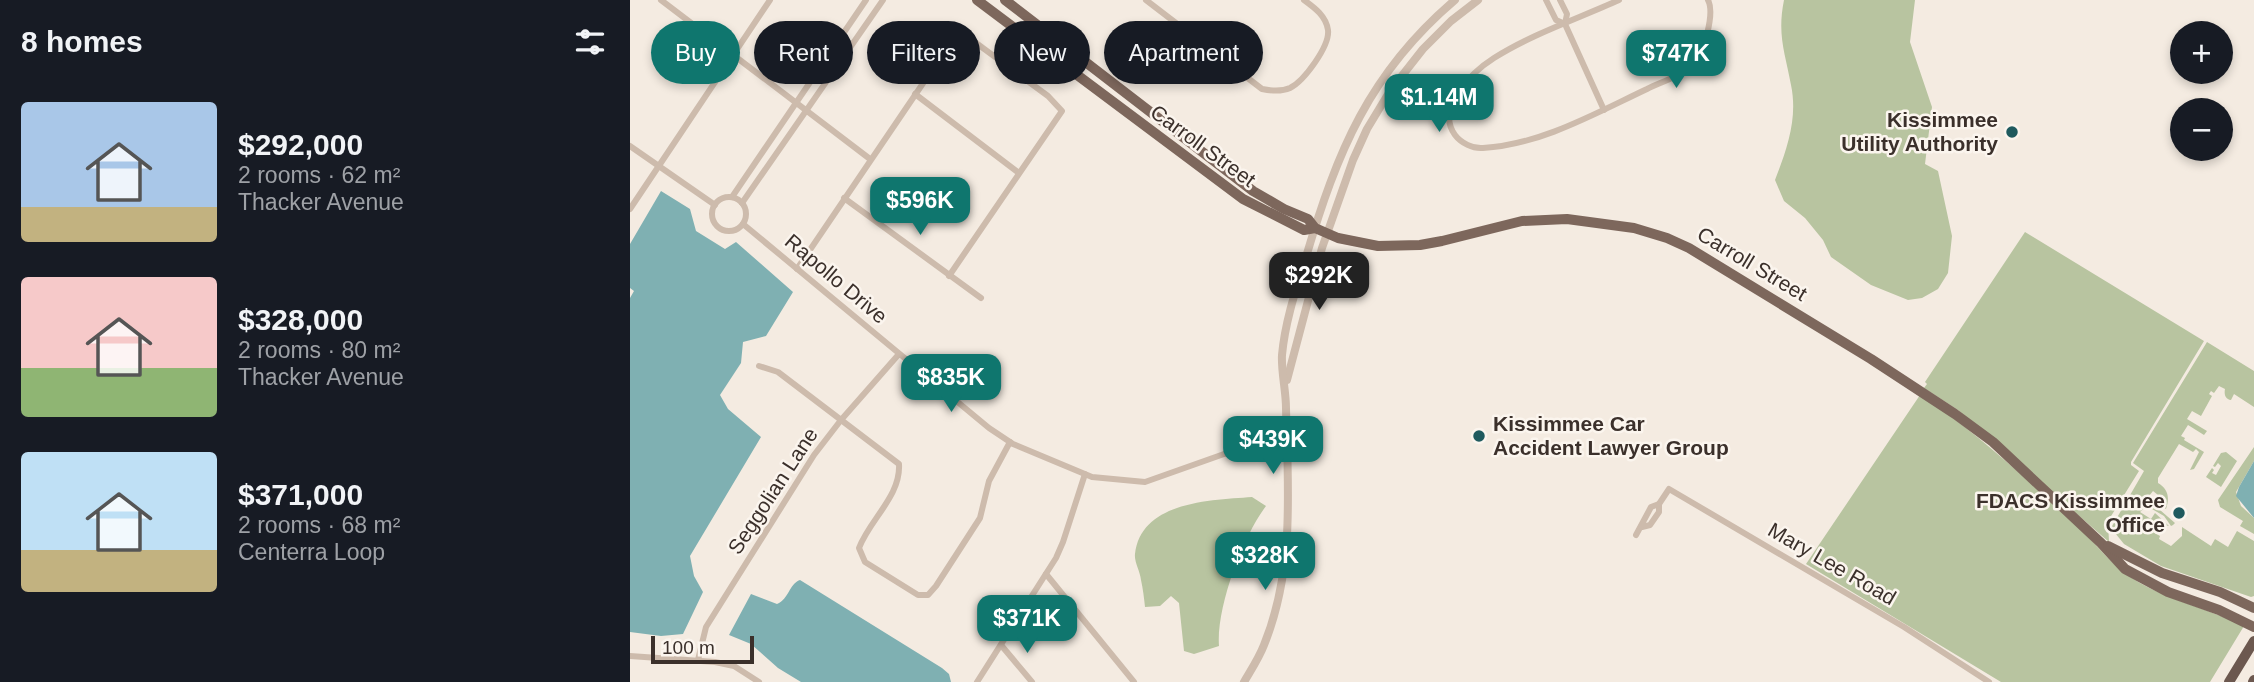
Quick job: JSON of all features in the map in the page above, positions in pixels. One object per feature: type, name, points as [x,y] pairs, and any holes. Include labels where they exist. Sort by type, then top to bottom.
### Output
[{"type":"highway","points":[[2229,682],[2254,641]]},
{"type":"main road","name":"Carroll Street","points":[[977,0],[1243,199],[1304,230],[1315,228]]},
{"type":"main road","name":"Carroll Street","points":[[1005,0],[1268,201],[1308,219],[1315,228],[1338,238],[1378,246],[1415,245],[1443,242],[1522,221],[1567,219],[1634,228],[1667,238],[1697,253],[1871,359],[1993,442],[2125,569],[2168,593],[2219,610],[2254,627]]},
{"type":"main road","points":[[1127,114],[1142,113],[1215,168],[1225,170]]},
{"type":"main road","name":"Carroll Street","points":[[2101,543],[2162,573],[2220,592],[2254,608]]},
{"type":"street","points":[[661,0],[689,21]]},
{"type":"street","points":[[740,44],[770,0]]},
{"type":"street","points":[[732,197],[866,0]]},
{"type":"street","points":[[742,203],[883,0]]},
{"type":"street","points":[[1146,0],[1262,89],[1275,92],[1289,89],[1299,82],[1328,44],[1328,28],[1320,12],[1304,0]]},
{"type":"street","points":[[1244,682],[1269,633],[1284,576],[1289,525],[1286,383],[1282,358],[1286,326],[1315,228],[1343,147],[1365,105],[1403,51],[1455,0]]},
{"type":"street","points":[[1286,383],[1307,300],[1358,147],[1390,91],[1423,49],[1451,21],[1478,0]]},
{"type":"street","points":[[1546,0],[1556,20],[1565,24]]},
{"type":"street","points":[[1560,0],[1567,14],[1565,24],[1604,110]]},
{"type":"street","points":[[1619,0],[1507,51],[1485,65],[1464,85],[1450,110],[1454,134],[1462,142],[1481,149],[1532,139],[1604,110],[1678,74],[1695,63],[1708,31],[1712,7],[1708,0]]},
{"type":"street","points":[[797,269],[955,38],[968,37],[1048,96],[1062,111],[949,276]]},
{"type":"street","points":[[740,59],[870,159]]},
{"type":"street","points":[[630,209],[712,84]]},
{"type":"street","points":[[915,94],[1019,173]]},
{"type":"street","points":[[630,146],[715,205]]},
{"type":"street","points":[[725,197],[732,197],[742,203],[746,210],[743,224],[737,229],[723,230],[713,219],[715,205],[725,197]]},
{"type":"street","points":[[844,198],[981,298]]},
{"type":"street","name":"Rapollo Drive","points":[[743,224],[989,428],[1010,442],[1092,477],[1145,482],[1234,452],[1287,449]]},
{"type":"street","name":"Seggolian Lane","points":[[698,660],[706,627],[814,455],[899,354]]},
{"type":"street","points":[[759,366],[778,372],[899,464],[900,478],[864,535],[859,548],[864,562],[918,595],[928,595],[936,586],[980,517],[989,481],[1010,442]]},
{"type":"street","points":[[977,682],[1046,574],[1063,542],[1085,474]]},
{"type":"street","name":"Mary Lee Road","points":[[1636,535],[1643,527],[1650,525],[1669,489],[1904,627],[1989,682]]},
{"type":"street","points":[[1046,574],[1134,682]]},
{"type":"street","points":[[1001,645],[1032,682]]},
{"type":"street","points":[[630,656],[698,660],[734,666],[759,682]]},
{"type":"green space","points":[[1784,0],[1915,0],[1910,42],[1932,107],[1925,164],[1938,171],[1952,236],[1948,273],[1938,289],[1922,298],[1908,300],[1871,285],[1831,257],[1823,240],[1805,218],[1784,201],[1775,180],[1787,145],[1793,97],[1782,34]]},
{"type":"green space","points":[[2025,232],[2204,341],[2131,462],[2139,471],[2108,521],[2109,542],[1958,410],[1924,388],[1927,384],[1925,382]]},
{"type":"green space","points":[[2207,342],[2254,371],[2254,407],[2234,394],[2231,400],[2227,399],[2225,389],[2219,386],[2214,393],[2211,391],[2209,394],[2212,396],[2201,416],[2192,411],[2187,419],[2207,431],[2204,435],[2188,425],[2181,436],[2204,452],[2194,469],[2190,470],[2199,452],[2196,449],[2193,452],[2179,444],[2158,478],[2158,483],[2168,497],[2166,509],[2162,506],[2160,510],[2175,523],[2171,526],[2164,516],[2152,509],[2158,495],[2153,491],[2145,501],[2149,504],[2140,512],[2151,519],[2155,513],[2169,526],[2156,523],[2153,532],[2171,546],[2182,536],[2182,527],[2211,546],[2215,539],[2228,547],[2237,531],[2254,541],[2254,596],[2251,597],[2161,566],[2124,544],[2111,528],[2144,471],[2133,463]]},
{"type":"green space","points":[[1920,395],[2001,457],[2126,574],[2154,590],[2244,626],[2210,682],[2001,682],[1806,564]]},
{"type":"green space","points":[[2254,447],[2254,461],[2236,492],[2241,506],[2254,518],[2254,534],[2240,526],[2243,521],[2220,507],[2218,500]]},
{"type":"green space","points":[[2226,452],[2237,461],[2221,487],[2206,477],[2212,468],[2212,473],[2216,475],[2221,466],[2218,463],[2213,466],[2221,453]]},
{"type":"green space","points":[[1252,497],[1266,506],[1240,553],[1226,593],[1219,646],[1194,654],[1184,651],[1179,603],[1171,596],[1160,606],[1145,607],[1135,557],[1140,536],[1150,523],[1164,513],[1181,507],[1199,502]]},
{"type":"water","points":[[661,191],[690,209],[696,231],[725,249],[736,242],[793,292],[766,336],[743,342],[741,363],[720,395],[728,409],[761,437],[690,556],[694,576],[703,592],[683,634],[661,636],[630,632],[630,298],[634,291],[630,288],[630,244]]},
{"type":"water","points":[[2254,461],[2254,518],[2236,496]]},
{"type":"water","points":[[800,580],[942,668],[949,674],[951,682],[801,682],[778,668],[751,644],[729,635],[751,594],[777,604]]},
{"type":"place","name":"Kissimmee Utility Authority","points":[[2012,132]]},
{"type":"place","name":"Kissimmee Car Accident Lawyer Group","points":[[1479,436]]},
{"type":"place","name":"FDACS Kissimmee Office","points":[[2179,513]]}]
